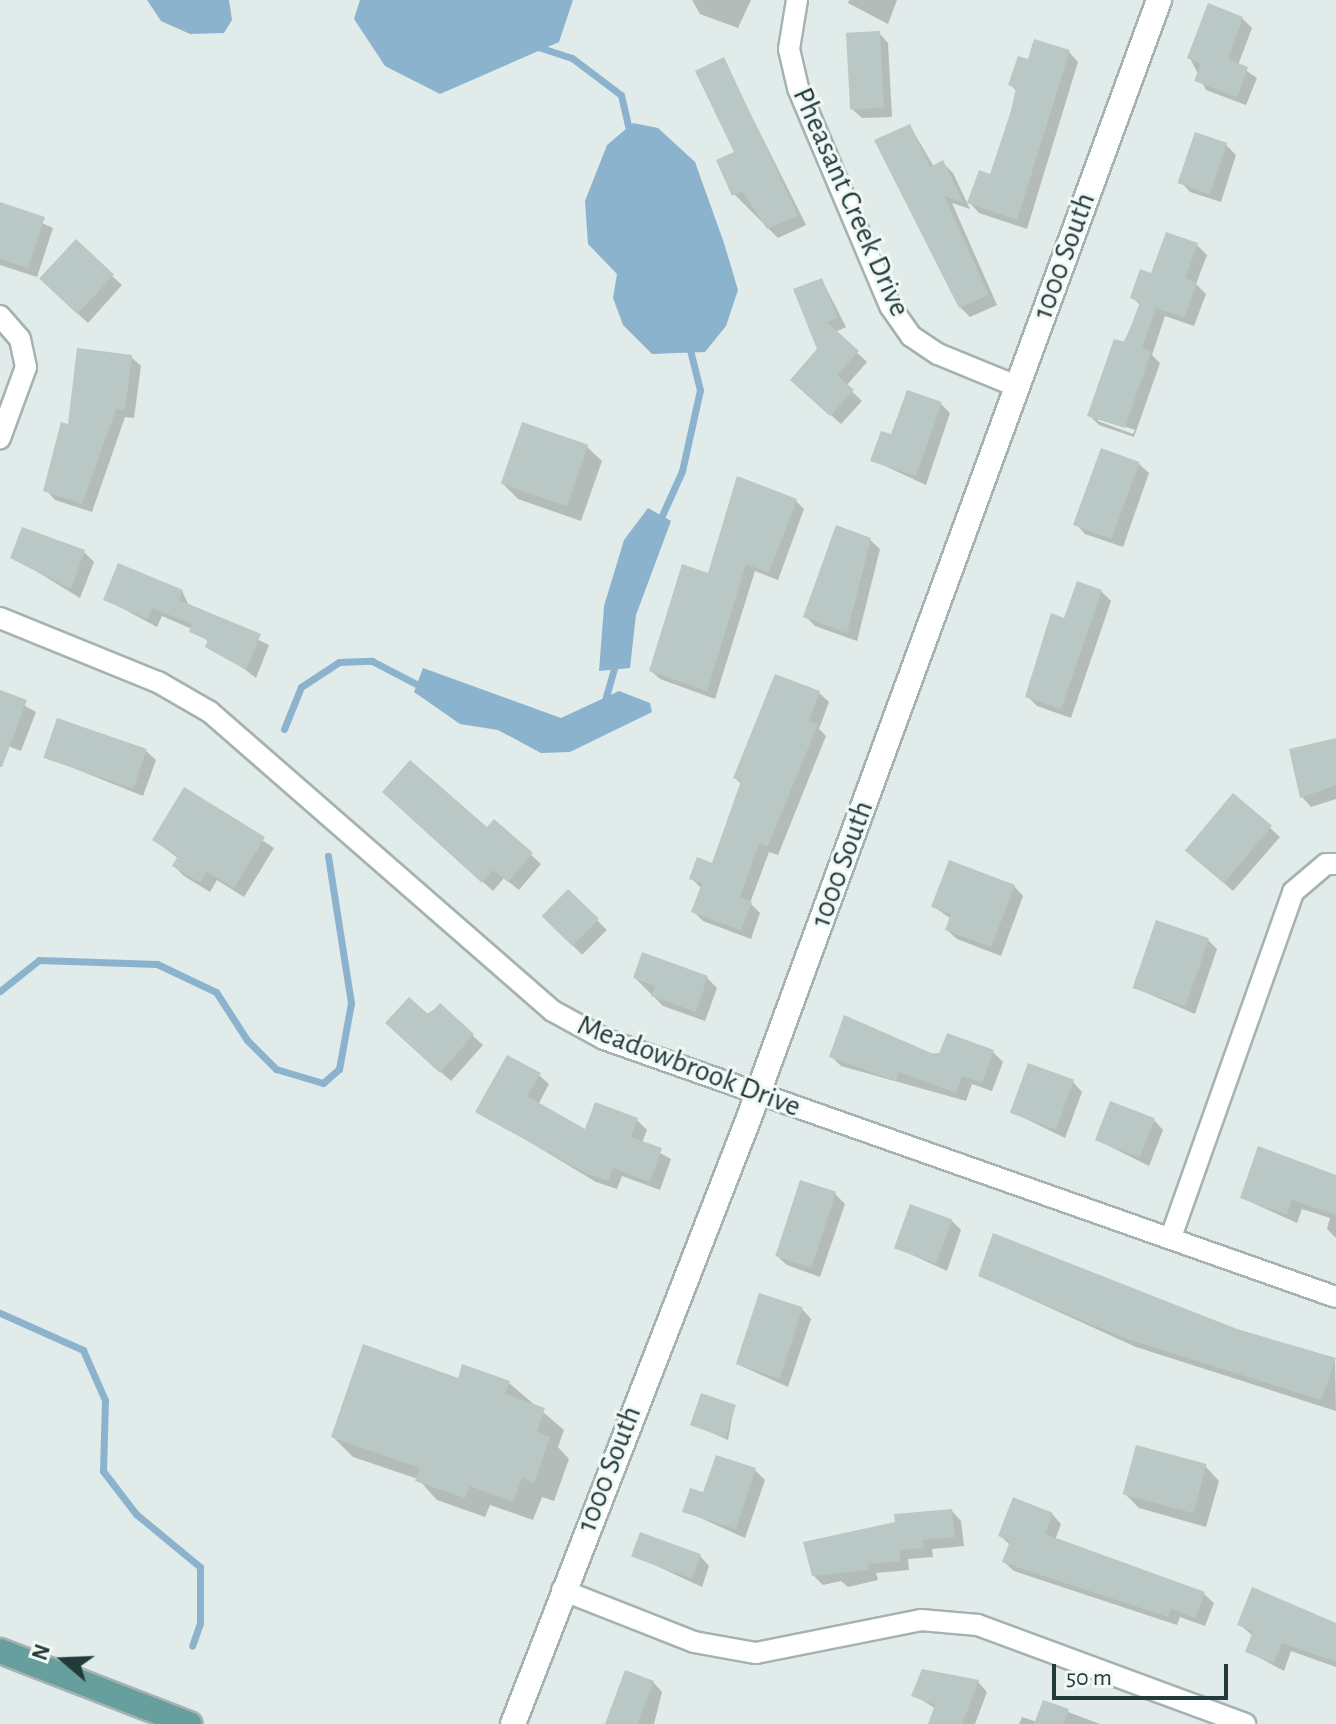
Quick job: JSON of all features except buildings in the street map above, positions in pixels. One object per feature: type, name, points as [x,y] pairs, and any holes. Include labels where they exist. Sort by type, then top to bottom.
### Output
[{"type":"main road","points":[[0,1651],[189,1724]]},
{"type":"street","name":"Pheasant Creek Drive","points":[[797,0],[789,49],[798,88],[890,306],[911,336],[938,354],[1016,386]]},
{"type":"street","name":"1000 South","points":[[513,1724],[562,1590],[758,1095],[1159,0]]},
{"type":"street","points":[[0,316],[20,339],[26,367],[0,438]]},
{"type":"street","name":"Meadowbrook Drive","points":[[0,618],[158,682],[210,712],[553,1011],[604,1039],[1336,1297]]},
{"type":"street","points":[[1171,1237],[1293,892],[1326,864],[1336,864]]},
{"type":"street","points":[[562,1590],[694,1642],[756,1653],[921,1620],[978,1625],[1245,1724]]},
{"type":"water","points":[[147,0],[229,0],[232,20],[224,33],[190,34],[161,21]]},
{"type":"water","points":[[360,0],[573,0],[559,42],[440,94],[385,66],[354,19]]},
{"type":"water","points":[[633,123],[658,128],[695,162],[724,243],[738,290],[726,326],[705,352],[652,354],[623,325],[613,298],[617,274],[588,244],[585,201],[607,145]]},
{"type":"water","points":[[648,508],[671,521],[636,615],[630,668],[599,671],[604,606],[624,540]]},
{"type":"water","points":[[423,668],[561,718],[619,691],[650,703],[652,712],[570,752],[541,753],[498,730],[460,724],[414,692]]},
{"type":"waterway","points":[[532,45],[572,58],[621,95],[630,134]]},
{"type":"waterway","points":[[659,522],[682,471],[700,390],[689,346]]},
{"type":"waterway","points":[[284,729],[301,687],[339,662],[372,661],[426,689]]},
{"type":"waterway","points":[[605,700],[615,666]]},
{"type":"waterway","points":[[0,991],[39,960],[157,964],[216,992],[247,1040],[276,1069],[323,1083],[339,1069],[351,1003],[328,856]]},
{"type":"waterway","points":[[0,1313],[83,1350],[105,1400],[103,1471],[136,1514],[200,1567],[200,1623],[192,1646]]}]
